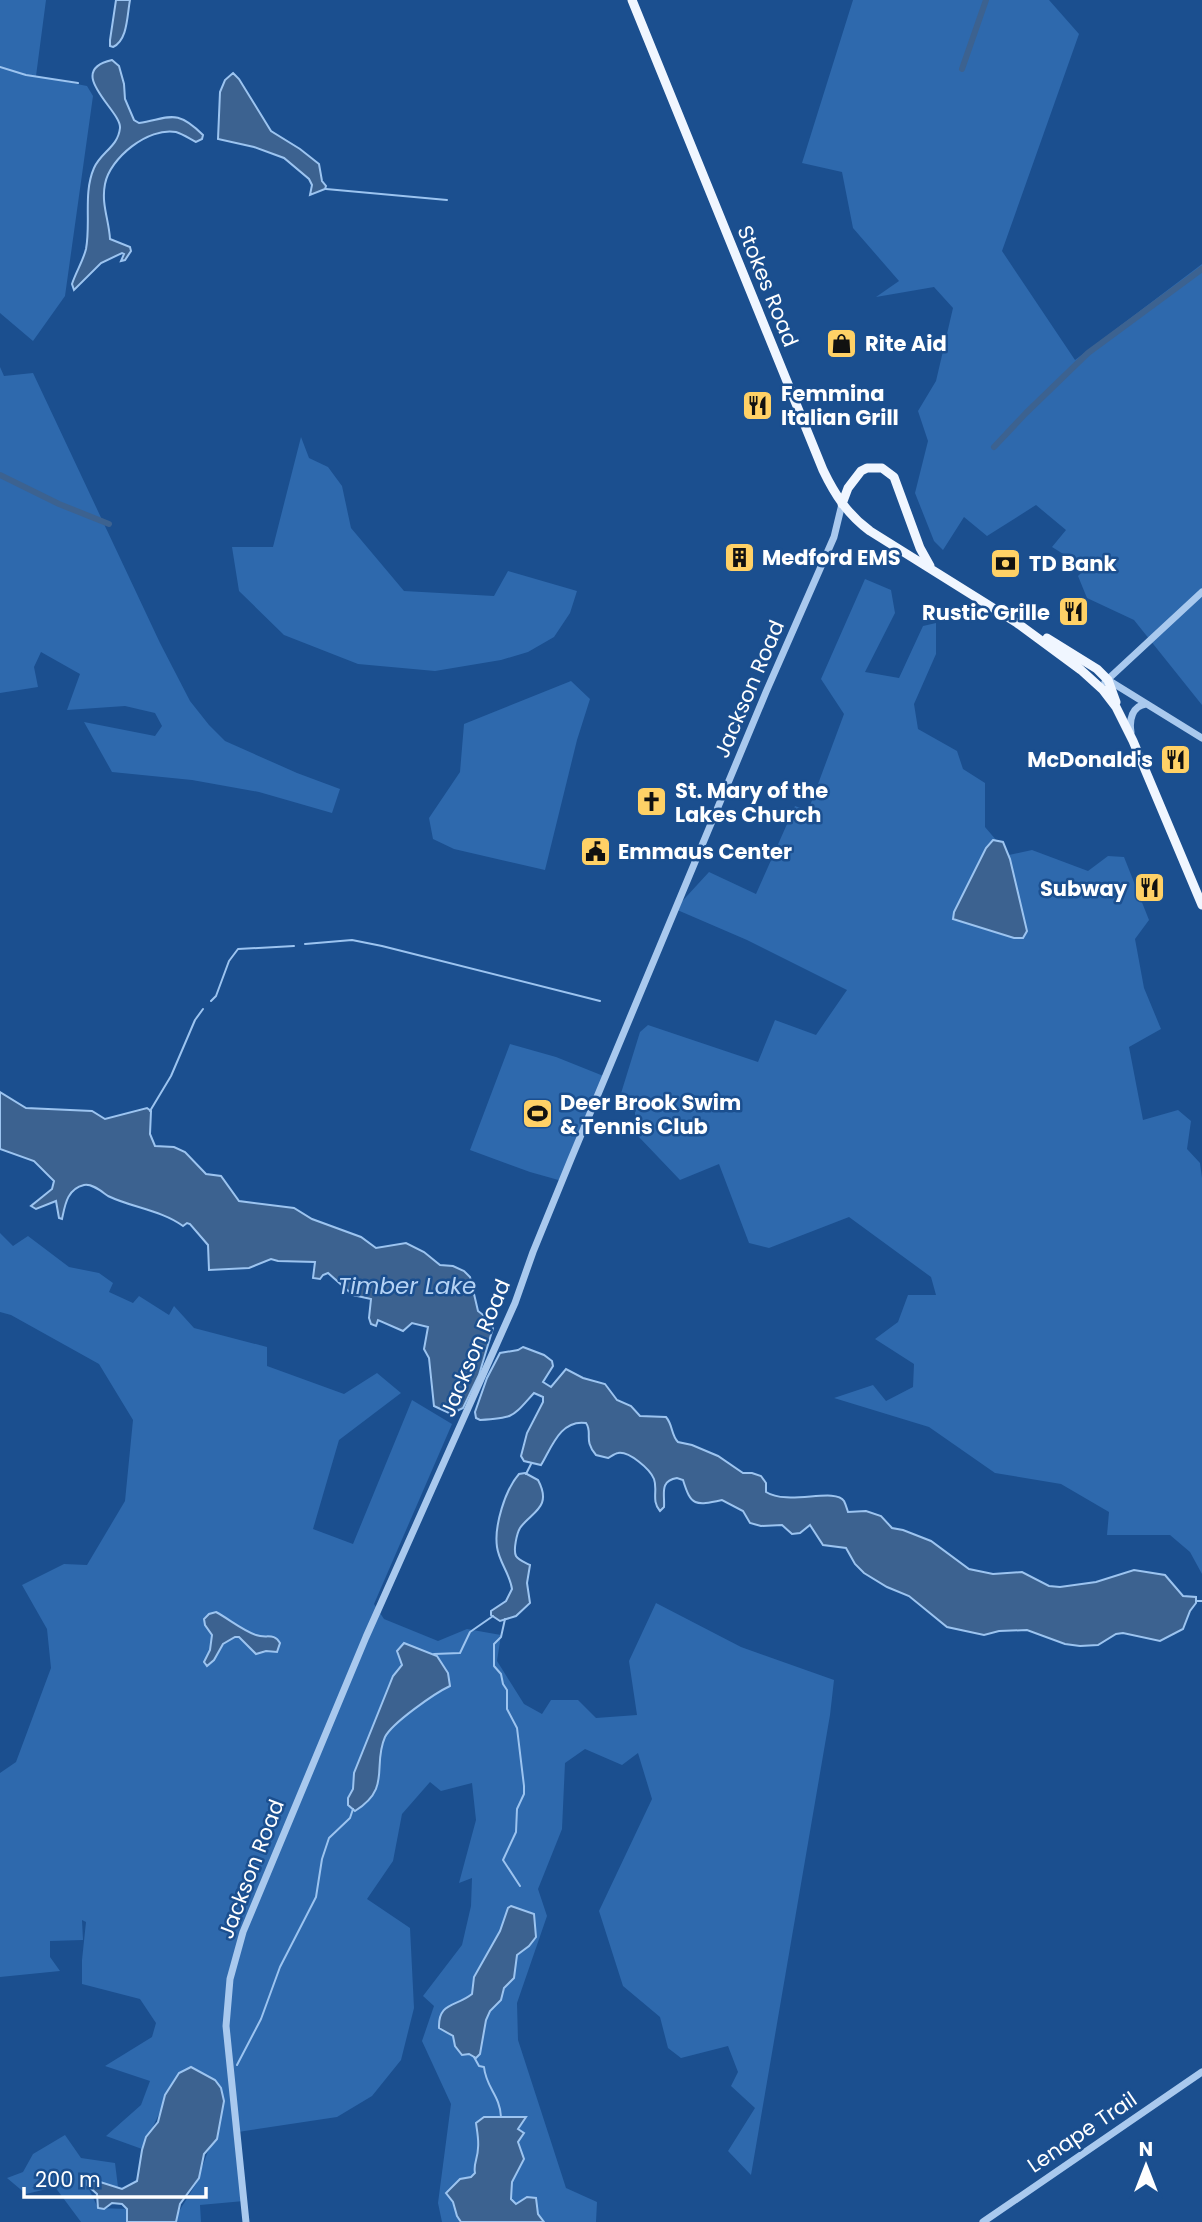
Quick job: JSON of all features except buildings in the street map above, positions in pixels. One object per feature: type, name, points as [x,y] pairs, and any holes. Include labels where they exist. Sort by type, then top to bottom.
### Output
[{"type":"main road","name":"Stokes Road","points":[[632,0],[823,470],[842,504],[861,524],[1017,623],[1104,683]]},
{"type":"main road","points":[[842,504],[848,488],[861,471],[875,467],[888,471],[898,484],[918,542],[933,570]]},
{"type":"main road","name":"Stokes Road","points":[[1017,623],[1088,662],[1104,683],[1127,727],[1202,905]]},
{"type":"street","name":"Jackson Road","points":[[246,2222],[226,2026],[228,1995],[238,1948],[261,1886],[355,1663],[515,1303],[571,1159],[766,692],[834,537],[842,504]]},
{"type":"street","points":[[1202,592],[1104,683],[1147,704],[1202,738]]},
{"type":"street","points":[[1133,741],[1130,725],[1132,714],[1140,705],[1147,704]]},
{"type":"street","name":"Lenape Trail","points":[[982,2222],[1202,2072]]},
{"type":"shaded area","points":[[0,0],[46,0],[36,76],[87,86],[93,96],[65,296],[33,341],[0,313]]},
{"type":"shaded area","points":[[853,0],[1049,0],[1079,34],[1002,251],[1075,360],[1202,264],[1202,705],[1134,620],[1087,598],[1078,576],[1086,568],[1052,547],[1066,530],[1036,505],[987,536],[964,517],[943,550],[934,541],[915,493],[928,441],[918,411],[936,381],[953,308],[934,287],[876,297],[899,281],[853,228],[842,172],[802,163]]},
{"type":"shaded area","points":[[0,367],[4,376],[33,373],[190,701],[225,741],[340,789],[332,813],[259,792],[192,780],[112,772],[84,722],[155,736],[162,726],[155,713],[125,706],[67,710],[80,674],[41,652],[34,667],[38,687],[0,693]]},
{"type":"shaded area","points":[[301,437],[309,458],[328,467],[342,486],[351,528],[404,591],[494,596],[508,571],[577,591],[570,613],[554,637],[528,652],[501,660],[435,671],[358,664],[284,635],[239,591],[232,547],[273,547]]},
{"type":"shaded area","points":[[865,579],[891,590],[895,613],[865,672],[899,678],[923,626],[936,623],[936,654],[914,704],[918,729],[957,751],[963,769],[985,783],[985,827],[1009,855],[1032,850],[1088,871],[1108,856],[1124,857],[1149,920],[1135,939],[1144,988],[1161,1029],[1129,1047],[1143,1120],[1178,1110],[1191,1121],[1187,1149],[1200,1163],[1202,1178],[1202,1574],[1190,1552],[1170,1535],[1107,1535],[1109,1512],[1061,1484],[995,1473],[929,1427],[834,1398],[873,1385],[886,1401],[913,1387],[914,1364],[875,1339],[898,1322],[908,1295],[936,1295],[931,1277],[849,1217],[769,1248],[749,1243],[719,1164],[680,1180],[638,1136],[634,1106],[618,1103],[640,1032],[648,1025],[758,1062],[775,1020],[816,1035],[847,990],[747,940],[675,909],[709,872],[756,894],[795,806],[808,811],[844,714],[821,679]]},
{"type":"shaded area","points":[[571,681],[590,699],[577,740],[545,870],[454,849],[433,839],[429,818],[460,772],[464,724]]},
{"type":"shaded area","name":"Deer Brook Swim & Tennis Club","points":[[510,1044],[556,1057],[606,1077],[562,1181],[470,1150]]},
{"type":"shaded area","points":[[0,1233],[13,1246],[28,1236],[69,1267],[99,1273],[113,1283],[109,1292],[133,1303],[139,1296],[169,1315],[174,1306],[194,1328],[267,1347],[267,1366],[344,1394],[377,1373],[401,1393],[339,1440],[313,1529],[353,1544],[412,1400],[452,1424],[374,1604],[384,1619],[438,1641],[467,1629],[501,1635],[497,1661],[524,1704],[542,1714],[551,1700],[578,1700],[596,1718],[637,1715],[629,1661],[656,1603],[741,1647],[834,1680],[751,2175],[728,2151],[755,2108],[731,2086],[738,2072],[728,2046],[681,2058],[668,2048],[660,2017],[623,1986],[599,1911],[652,1799],[638,1753],[622,1765],[585,1749],[565,1763],[562,1829],[538,1889],[547,1916],[517,2003],[518,2040],[566,2188],[597,2202],[596,2222],[442,2222],[438,2203],[451,2104],[422,2041],[434,2006],[423,1996],[462,1945],[471,1906],[472,1878],[459,1883],[476,1820],[472,1783],[441,1791],[430,1782],[402,1814],[393,1861],[367,1899],[410,1928],[414,2008],[401,2060],[372,2096],[337,2117],[238,2132],[244,2201],[200,2205],[201,2222],[177,2222],[176,2216],[196,2184],[223,2110],[179,2073],[142,2149],[106,2136],[141,2105],[150,2081],[105,2066],[152,2037],[156,2023],[140,1999],[82,1984],[86,1922],[82,1920],[83,1940],[50,1941],[50,1957],[60,1971],[0,1977],[0,1773],[16,1762],[51,1668],[47,1629],[22,1585],[64,1564],[87,1565],[125,1501],[133,1420],[99,1364],[11,1315],[0,1312]]},
{"type":"shaded area","points":[[65,2135],[81,2158],[115,2163],[118,2187],[94,2181],[87,2185],[98,2208],[127,2209],[128,2222],[81,2222],[55,2187],[26,2194],[7,2178],[23,2172],[33,2154]]},
{"type":"water","points":[[116,0],[130,0],[122,39],[113,47],[110,46],[110,40]]},
{"type":"water","points":[[112,60],[119,66],[125,99],[134,120],[139,123],[166,117],[179,118],[203,135],[202,139],[196,142],[176,132],[154,134],[132,146],[114,164],[108,174],[104,191],[110,239],[130,247],[131,251],[125,260],[121,261],[124,254],[122,253],[101,263],[74,290],[72,284],[86,249],[91,178],[97,162],[119,135],[118,121],[98,92],[93,73],[98,65]]},
{"type":"water","points":[[233,73],[271,131],[319,164],[325,189],[310,195],[312,185],[309,179],[284,158],[254,147],[218,139],[220,92],[225,80]]},
{"type":"water","points":[[993,840],[1003,842],[1010,859],[1027,931],[1023,938],[1014,938],[953,919],[986,848]]},
{"type":"water","name":"Timber Lake","points":[[0,1092],[26,1108],[92,1111],[105,1119],[147,1108],[151,1111],[150,1134],[155,1146],[174,1147],[185,1152],[206,1174],[221,1176],[239,1201],[294,1208],[312,1219],[361,1237],[376,1248],[406,1243],[424,1252],[440,1265],[453,1266],[464,1271],[470,1277],[478,1311],[492,1322],[493,1328],[479,1375],[463,1408],[451,1414],[434,1406],[429,1358],[424,1349],[428,1327],[412,1323],[403,1331],[378,1320],[376,1326],[371,1324],[371,1299],[353,1295],[328,1273],[320,1279],[313,1278],[315,1262],[271,1259],[249,1268],[209,1270],[208,1245],[190,1224],[183,1226],[166,1216],[108,1196],[90,1185],[78,1187],[70,1194],[62,1219],[59,1218],[56,1201],[36,1209],[31,1206],[52,1189],[54,1181],[34,1161],[0,1149]]},
{"type":"water","points":[[523,1347],[552,1361],[553,1366],[543,1382],[551,1387],[566,1369],[583,1378],[605,1384],[617,1400],[631,1406],[640,1416],[666,1417],[678,1442],[718,1456],[743,1473],[761,1476],[766,1483],[766,1492],[775,1496],[839,1497],[844,1501],[848,1512],[866,1511],[881,1516],[892,1528],[931,1541],[969,1569],[993,1574],[1022,1572],[1049,1586],[1060,1587],[1096,1582],[1134,1570],[1165,1575],[1183,1596],[1196,1597],[1196,1603],[1183,1629],[1160,1641],[1123,1633],[1116,1634],[1098,1645],[1080,1646],[1065,1644],[1027,1630],[999,1631],[984,1635],[947,1627],[909,1596],[864,1573],[846,1548],[823,1545],[810,1525],[800,1533],[792,1534],[782,1525],[761,1526],[750,1523],[743,1511],[722,1500],[695,1502],[683,1480],[677,1478],[665,1485],[664,1507],[660,1511],[656,1503],[654,1479],[648,1470],[623,1453],[608,1458],[596,1455],[590,1445],[586,1423],[577,1423],[563,1430],[541,1465],[524,1461],[521,1456],[527,1433],[543,1397],[534,1393],[516,1412],[507,1417],[480,1420],[476,1418],[475,1412],[487,1378],[500,1353]]},
{"type":"water","points":[[525,1473],[538,1480],[543,1497],[539,1508],[520,1528],[515,1546],[517,1557],[530,1565],[527,1583],[530,1603],[516,1616],[500,1621],[491,1615],[491,1611],[506,1601],[512,1589],[498,1552],[497,1529],[509,1489],[519,1474]]},
{"type":"water","points":[[216,1612],[251,1633],[275,1638],[280,1643],[277,1652],[256,1654],[239,1637],[235,1637],[223,1644],[214,1660],[207,1666],[204,1662],[210,1650],[212,1635],[204,1619]]},
{"type":"water","points":[[404,1643],[437,1656],[448,1673],[450,1686],[414,1709],[389,1731],[381,1748],[377,1785],[373,1794],[355,1811],[348,1805],[354,1773],[393,1676],[402,1665],[397,1651]]},
{"type":"water","points":[[511,1906],[534,1914],[536,1937],[517,1955],[514,1978],[504,1988],[501,2000],[490,2011],[480,2054],[476,2058],[469,2054],[462,2055],[455,2046],[453,2036],[439,2028],[439,2020],[445,2009],[472,1994],[474,1977]]},
{"type":"water","points":[[191,2067],[215,2080],[221,2088],[224,2101],[217,2139],[204,2154],[199,2178],[180,2204],[176,2222],[127,2222],[127,2209],[122,2204],[112,2203],[104,2209],[98,2208],[97,2194],[87,2185],[87,2181],[97,2181],[122,2189],[137,2181],[146,2137],[158,2122],[165,2095],[179,2073]]},
{"type":"water","points":[[484,2117],[526,2117],[518,2129],[524,2133],[518,2142],[524,2159],[512,2182],[511,2199],[516,2204],[527,2197],[536,2198],[538,2214],[544,2222],[461,2222],[457,2216],[453,2202],[446,2193],[460,2179],[471,2177],[475,2173],[478,2145],[476,2123]]},
{"type":"waterway","points":[[962,69],[986,0]]},
{"type":"waterway","points":[[0,67],[26,75],[78,83]]},
{"type":"waterway","points":[[326,189],[447,200]]},
{"type":"waterway","points":[[994,447],[1088,353],[1202,269]]},
{"type":"waterway","points":[[0,475],[59,504],[109,524]]},
{"type":"waterway","points":[[305,944],[352,940],[600,1001]]},
{"type":"waterway","points":[[211,1001],[216,996],[229,961],[238,949],[294,946]]},
{"type":"waterway","points":[[150,1111],[171,1076],[195,1020],[203,1009]]},
{"type":"waterway","points":[[526,1474],[531,1464]]},
{"type":"waterway","points":[[1196,1601],[1202,1601]]},
{"type":"waterway","points":[[434,1654],[460,1653],[470,1632],[493,1616]]},
{"type":"waterway","points":[[505,1619],[501,1637],[494,1644],[494,1666],[501,1674],[507,1690],[507,1709],[517,1728],[524,1794],[517,1809],[516,1832],[503,1860],[520,1886]]},
{"type":"waterway","points":[[237,2065],[261,2019],[280,1967],[316,1897],[322,1859],[329,1838],[350,1818],[353,1809]]},
{"type":"waterway","points":[[474,2057],[479,2066],[484,2067],[501,2117]]},
{"type":"place","name":"Rite Aid","points":[[842,343]]},
{"type":"place","name":"Femmina Italian Grill","points":[[758,405]]},
{"type":"place","name":"Medford EMS","points":[[739,557]]},
{"type":"place","name":"TD Bank","points":[[1006,563]]},
{"type":"place","name":"Rustic Grille","points":[[1073,612]]},
{"type":"place","name":"McDonald's","points":[[1176,759]]},
{"type":"place","name":"St. Mary of the Lakes Church","points":[[652,802]]},
{"type":"place","name":"Emmaus Center","points":[[595,851]]},
{"type":"place","name":"Subway","points":[[1150,888]]},
{"type":"place","name":"Deer Brook Swim & Tennis Club","points":[[537,1114]]}]
